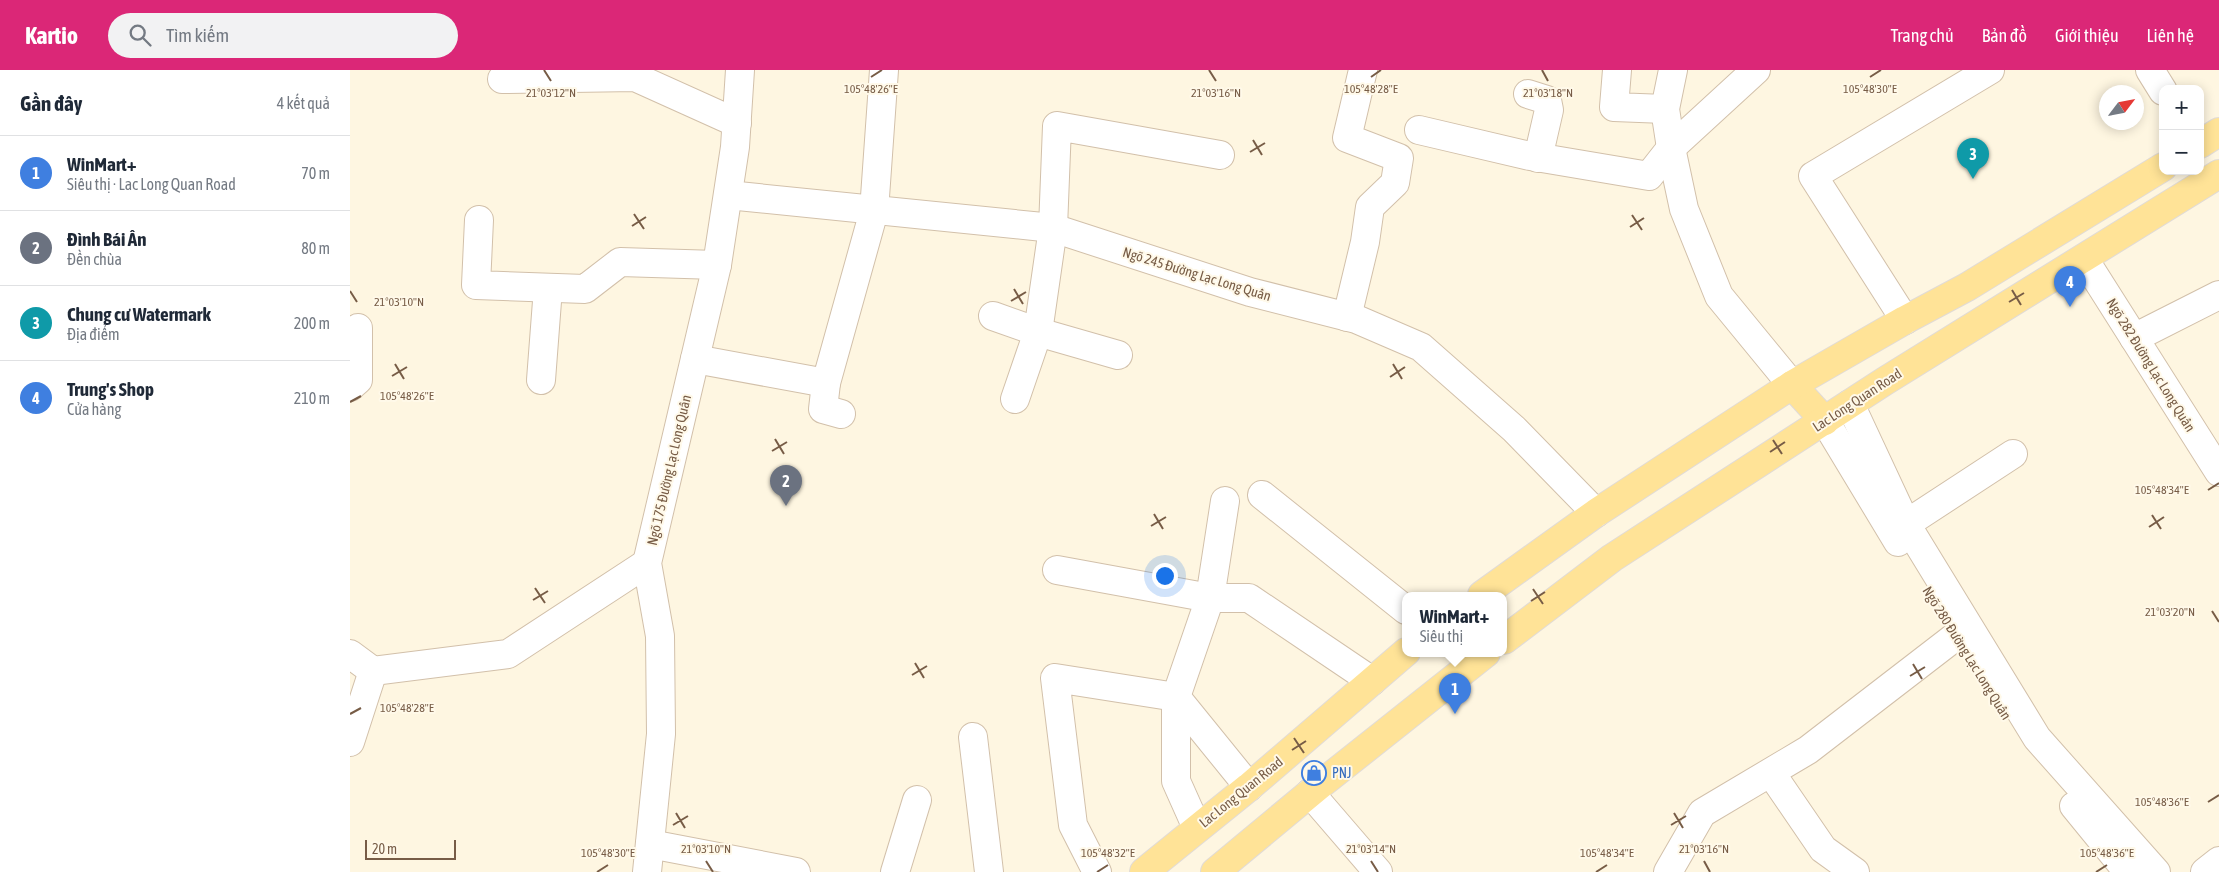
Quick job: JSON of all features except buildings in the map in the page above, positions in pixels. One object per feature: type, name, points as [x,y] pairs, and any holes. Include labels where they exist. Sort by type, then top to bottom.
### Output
[{"type":"main road","points":[[2204,141],[2219,132]]},
{"type":"main road","points":[[1486,592],[1596,513],[1792,386],[1905,320],[1967,287],[2159,169]]},
{"type":"main road","name":"Lac Long Quan Road","points":[[1507,638],[1612,558],[1850,404],[2219,174]]},
{"type":"main road","points":[[1792,386],[1826,421]]},
{"type":"main road","name":"Lac Long Quan Road","points":[[1144,872],[1249,787],[1402,655]]},
{"type":"main road","points":[[1216,872],[1310,793],[1481,657]]},
{"type":"street","name":"Ngõ 175 Đường Lạc Long Quân","points":[[647,872],[661,734],[660,636],[647,563],[718,265],[737,123],[740,70]]},
{"type":"street","points":[[841,414],[823,409],[826,383],[874,211],[884,70]]},
{"type":"street","points":[[1348,317],[1365,242],[1370,207],[1395,183],[1399,158],[1347,138],[1363,70]]},
{"type":"street","points":[[1618,70],[1614,107],[1665,109]]},
{"type":"street","points":[[1673,70],[1665,109],[1670,148],[1684,209],[1719,296],[1792,386]]},
{"type":"street","points":[[1419,130],[1538,158],[1649,176],[1670,148],[1756,70]]},
{"type":"street","points":[[1905,320],[1813,176],[1990,70]]},
{"type":"street","points":[[2150,70],[2159,85]]},
{"type":"street","points":[[502,79],[636,77],[737,123]]},
{"type":"street","points":[[1528,94],[1547,100],[1549,110],[1538,158]]},
{"type":"street","points":[[1015,399],[1038,332],[1053,228],[1058,126],[1220,155]]},
{"type":"street","name":"Ngõ 245 Đường Lạc Long Quân","points":[[728,195],[1053,228],[1250,292],[1348,317],[1421,347],[1514,429],[1596,513]]},
{"type":"street","points":[[480,220],[476,286],[586,289],[620,262],[718,265]]},
{"type":"street","name":"Ngõ 282 Đường Lạc Long Quân","points":[[2084,259],[2219,472]]},
{"type":"street","points":[[541,380],[548,288]]},
{"type":"street","points":[[2134,338],[2219,295]]},
{"type":"street","points":[[993,316],[1038,332],[1118,355]]},
{"type":"street","points":[[350,387],[358,380],[358,328]]},
{"type":"street","points":[[696,359],[826,383]]},
{"type":"street","points":[[1850,404],[1906,524],[2037,738],[2156,872]]},
{"type":"street","name":"Ngõ 280 Đường Lạc Long Quân","points":[[1826,421],[2022,742],[2128,872]]},
{"type":"street","points":[[1906,524],[2013,454]]},
{"type":"street","points":[[1262,495],[1402,607]]},
{"type":"street","points":[[1197,828],[1176,781],[1176,697],[1210,598],[1226,501]]},
{"type":"street","points":[[350,654],[373,671],[508,654],[647,563]]},
{"type":"street","points":[[1057,570],[1210,598],[1249,598],[1372,681]]},
{"type":"street","points":[[1668,872],[1702,813],[1808,750],[1956,636]]},
{"type":"street","points":[[350,742],[373,671]]},
{"type":"street","points":[[1097,872],[1073,825],[1055,678],[1176,697],[1249,787]]},
{"type":"street","points":[[973,737],[989,872]]},
{"type":"street","points":[[1770,772],[1823,849],[1855,872]]},
{"type":"street","points":[[1310,793],[1378,872]]},
{"type":"street","points":[[896,872],[917,800]]},
{"type":"street","points":[[650,844],[796,872]]},
{"type":"street","points":[[2205,872],[2219,861]]},
{"type":"place","name":"Chung cư Watermark","points":[[1973,179]]},
{"type":"place","name":"Trung's Shop","points":[[2070,307]]},
{"type":"place","name":"Đình Bái Ân","points":[[786,506]]},
{"type":"place","name":"WinMart+","points":[[1455,714]]},
{"type":"place","name":"PNJ","points":[[1314,773]]}]
